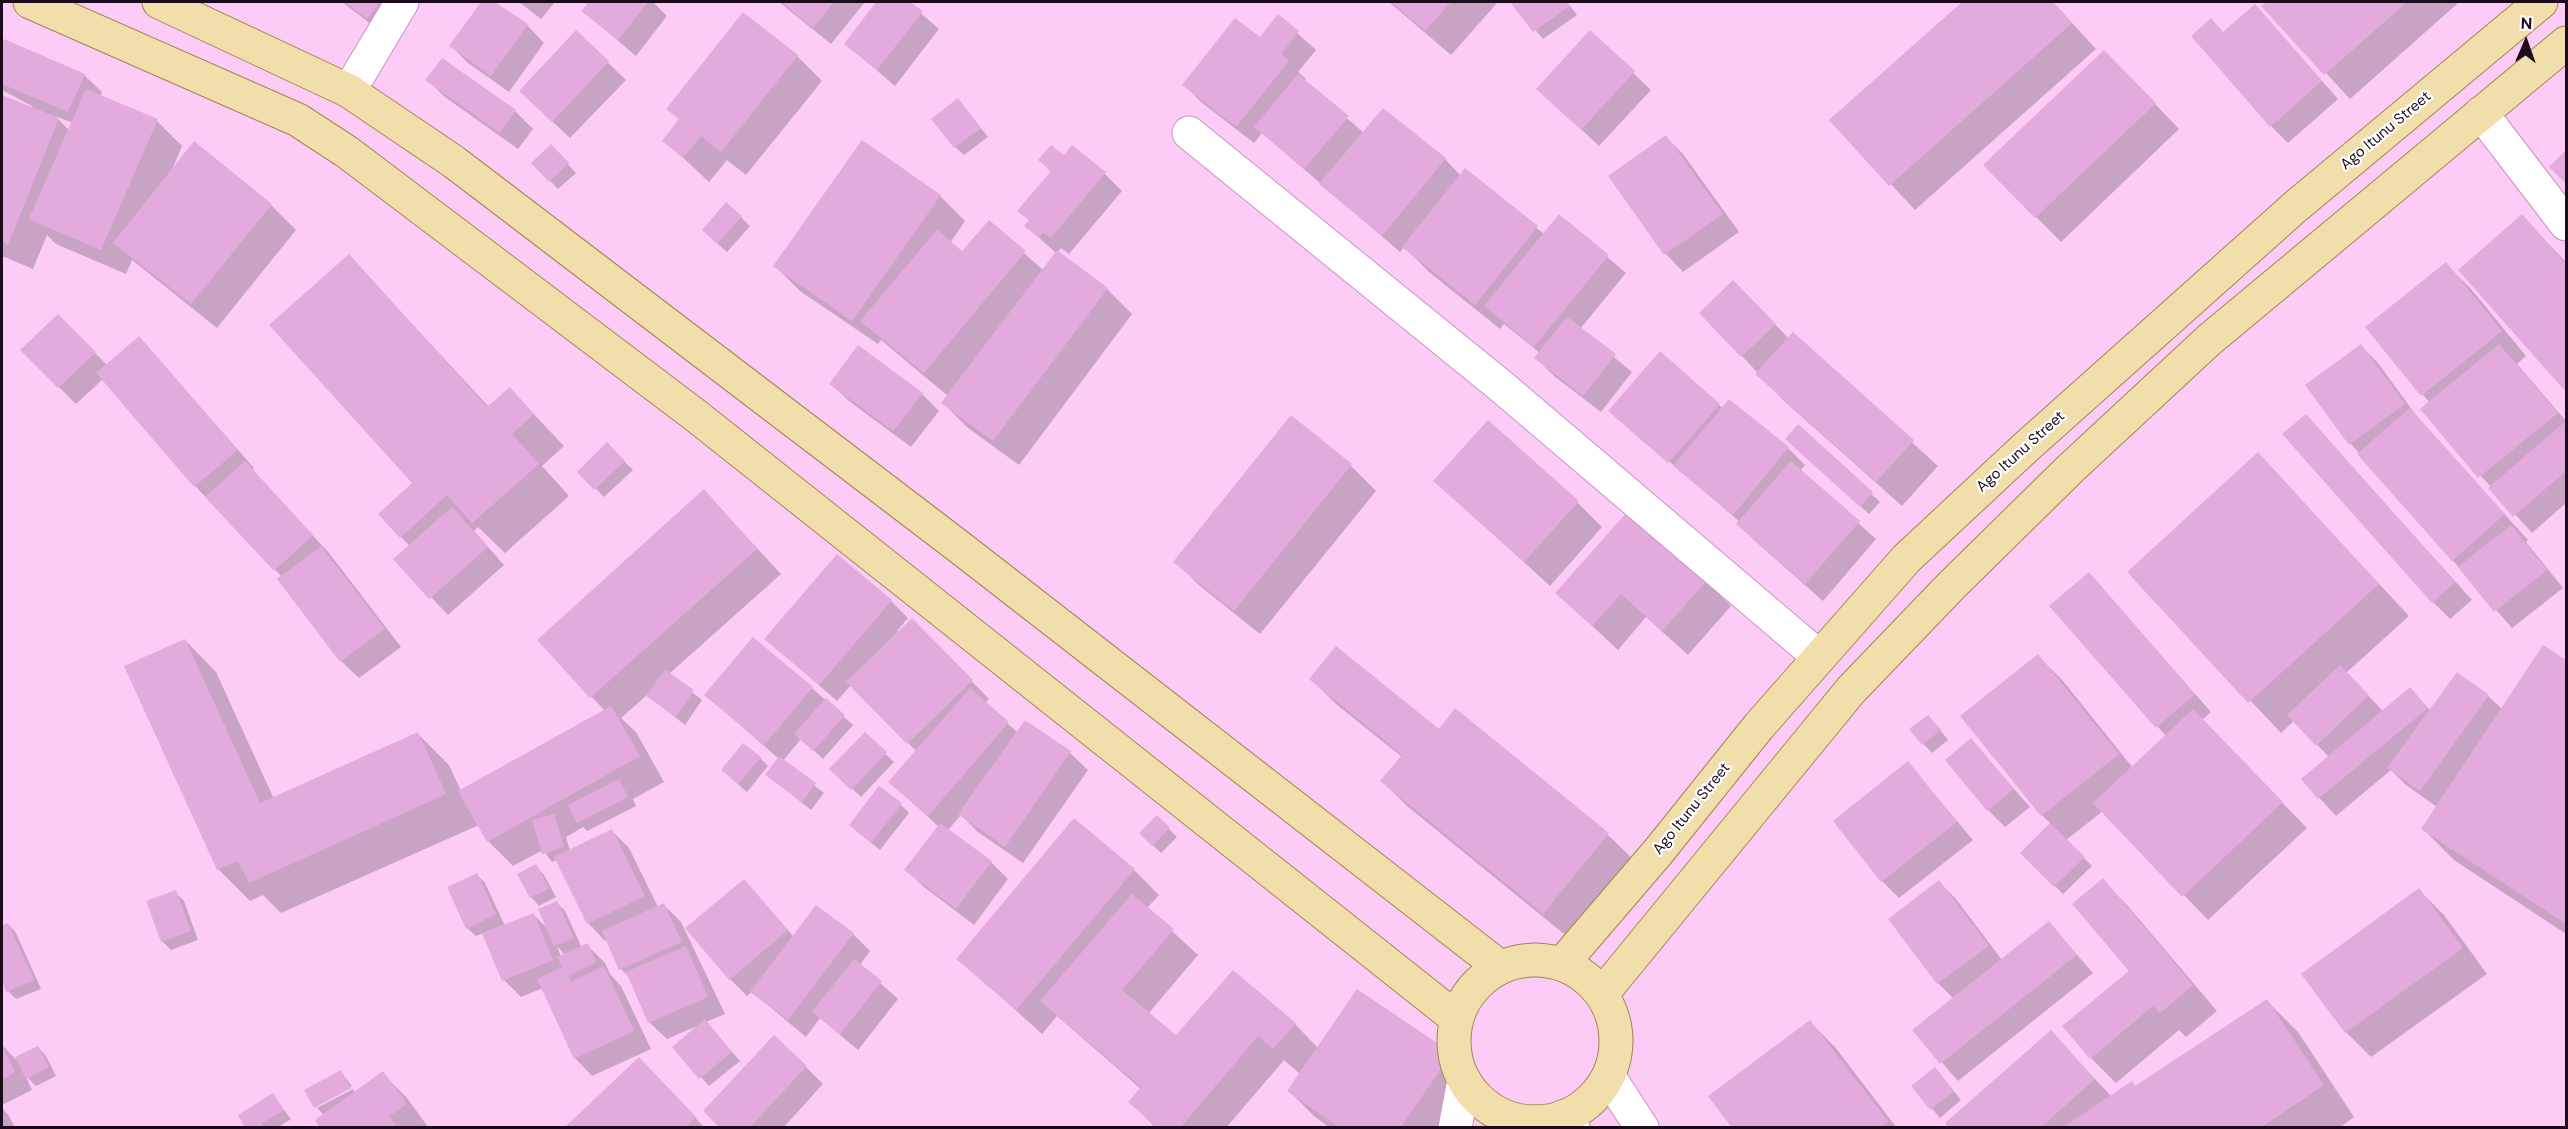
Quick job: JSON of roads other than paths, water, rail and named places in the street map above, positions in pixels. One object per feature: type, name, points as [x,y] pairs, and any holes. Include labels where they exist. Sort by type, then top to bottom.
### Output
[{"type":"main road","points":[[30,2],[298,120],[347,152],[705,423],[1456,1018]]},
{"type":"main road","points":[[159,2],[349,91],[454,162],[669,325],[1500,967]]},
{"type":"main road","name":"Ago Itunu Street","points":[[1562,964],[1818,656],[1907,558],[2025,448],[2295,207],[2541,2]]},
{"type":"main road","points":[[1602,994],[1851,690],[1951,586],[2070,469],[2209,340],[2566,43]]},
{"type":"main road","points":[[1520,960],[1542,960],[1562,964],[1585,976],[1602,994],[1613,1014],[1617,1035],[1616,1056],[1609,1077],[1590,1102],[1550,1124],[1506,1117],[1482,1103],[1464,1080],[1454,1050],[1456,1018],[1473,988],[1500,967],[1520,960]]},
{"type":"street","points":[[349,91],[402,2]]},
{"type":"street","points":[[2481,113],[2566,224]]},
{"type":"street","points":[[1190,133],[1502,387],[1818,656]]},
{"type":"street","points":[[1609,1077],[1642,1128]]},
{"type":"street","points":[[1455,1128],[1464,1080]]}]
